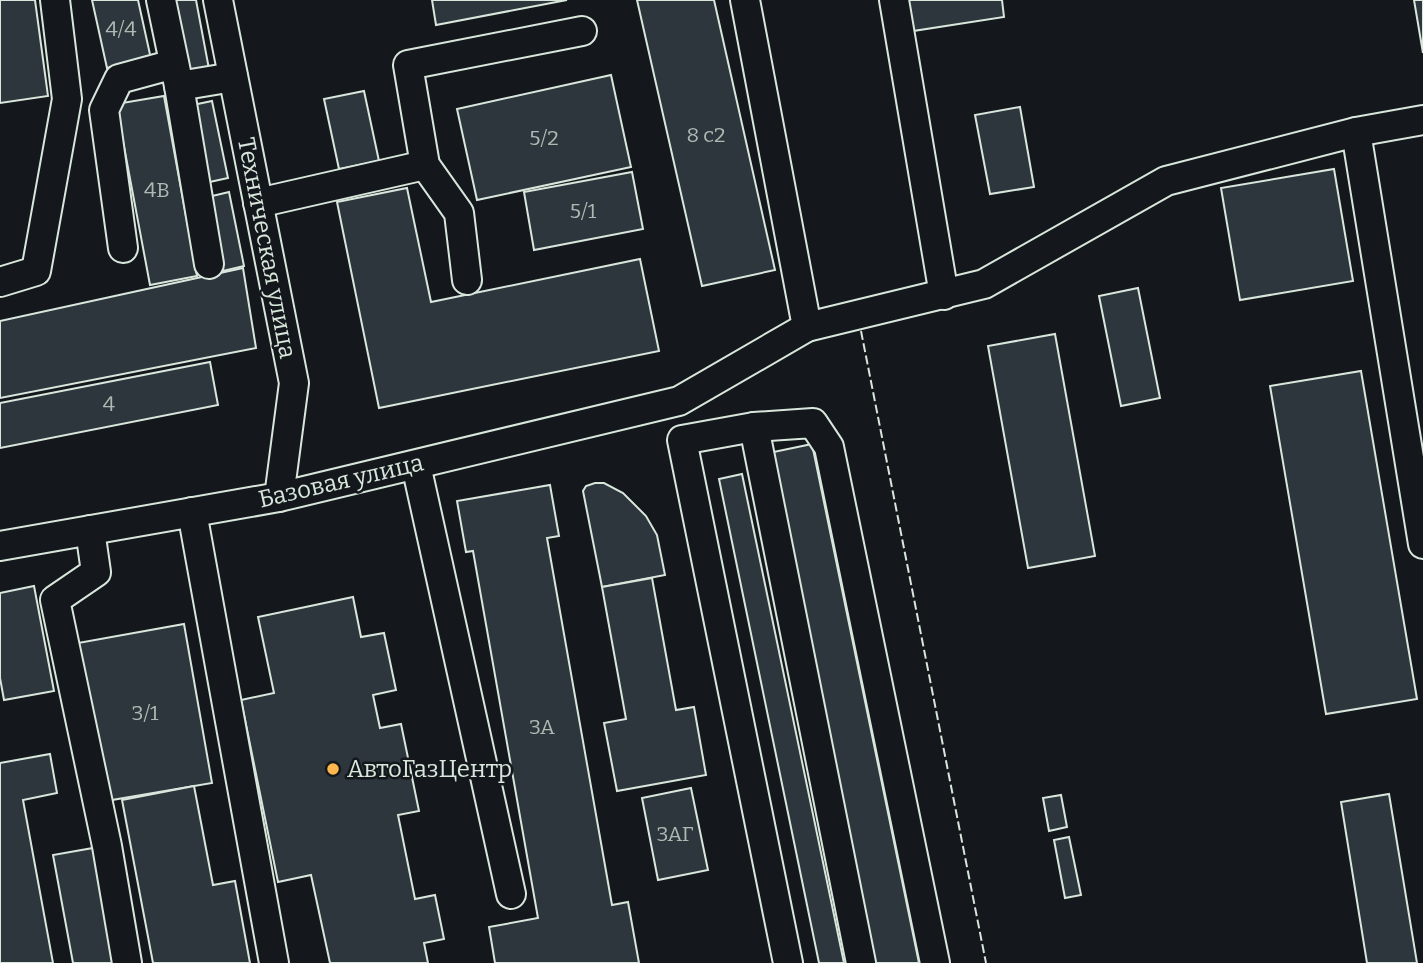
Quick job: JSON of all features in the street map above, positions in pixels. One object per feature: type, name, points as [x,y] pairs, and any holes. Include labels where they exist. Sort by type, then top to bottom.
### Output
[{"type":"street","points":[[0,282],[36,271],[67,99],[55,0]]},
{"type":"street","points":[[161,0],[177,75],[209,264]]},
{"type":"street","name":"Техническая улица","points":[[218,0],[294,383],[279,497]]},
{"type":"street","points":[[746,0],[807,327]]},
{"type":"street","points":[[894,0],[944,295]]},
{"type":"street","points":[[467,280],[459,213],[425,166],[408,65],[582,31]]},
{"type":"street","points":[[124,248],[104,110],[119,79],[177,75],[233,77]]},
{"type":"street","name":"Базовая улица","points":[[0,545],[279,497],[679,401],[807,327],[985,285],[1166,181],[1356,132],[1423,121]]},
{"type":"street","points":[[1356,132],[1423,544]]},
{"type":"street","points":[[258,203],[425,166]]},
{"type":"street","points":[[679,401],[717,434]]},
{"type":"street","points":[[788,963],[682,440],[754,427],[813,423],[829,447],[935,963]]},
{"type":"street","points":[[754,427],[861,963]]},
{"type":"street","points":[[416,465],[511,894]]},
{"type":"street","points":[[192,512],[274,963]]},
{"type":"street","points":[[90,530],[96,572],[55,600],[107,846],[127,963]]},
{"type":"building","points":[[0,0],[35,0],[48,96],[0,103]]},
{"type":"building","points":[[92,0],[138,0],[151,59],[107,68]]},
{"type":"building","points":[[169,0],[196,0],[209,69],[183,74]]},
{"type":"building","points":[[432,0],[567,0],[436,25]]},
{"type":"building","points":[[637,0],[714,0],[775,270],[702,286]]},
{"type":"building","points":[[908,0],[1002,0],[1004,17],[913,31]]},
{"type":"building","points":[[1414,0],[1423,0],[1423,53]]},
{"type":"building","points":[[611,75],[631,167],[477,200],[457,109]]},
{"type":"building","points":[[364,91],[379,161],[339,169],[324,99]]},
{"type":"building","points":[[164,96],[197,276],[150,285],[116,104]]},
{"type":"building","points":[[212,101],[228,178],[205,183],[188,106]]},
{"type":"building","points":[[1020,107],[1034,187],[990,194],[975,115]]},
{"type":"building","points":[[1334,169],[1353,281],[1240,300],[1221,188]]},
{"type":"building","points":[[632,172],[643,229],[534,250],[524,192]]},
{"type":"building","points":[[407,188],[431,302],[640,259],[659,351],[379,408],[337,202]]},
{"type":"building","points":[[229,192],[244,266],[223,271],[208,197]]},
{"type":"building","points":[[243,268],[256,348],[0,398],[0,321]]},
{"type":"building","points":[[1138,288],[1160,398],[1121,406],[1099,296]]},
{"type":"building","points":[[1055,334],[1095,556],[1028,568],[988,346]]},
{"type":"building","points":[[210,362],[218,405],[0,448],[0,403]]},
{"type":"building","points":[[1361,371],[1417,699],[1326,714],[1270,386]]},
{"type":"building","points":[[812,444],[919,963],[868,963],[764,454]]},
{"type":"building","points":[[742,474],[844,963],[819,963],[719,479]]},
{"type":"building","points":[[604,483],[623,493],[646,516],[657,535],[665,575],[602,587],[583,491],[586,486]]},
{"type":"building","points":[[550,485],[559,536],[547,538],[612,905],[628,902],[639,963],[495,963],[489,927],[538,918],[473,551],[466,552],[457,501]]},
{"type":"building","points":[[652,578],[676,710],[694,707],[706,775],[617,791],[604,723],[626,719],[602,587]]},
{"type":"building","points":[[34,586],[54,691],[4,700],[0,678],[0,593]]},
{"type":"building","name":"АвтоГазЦентр","points":[[353,597],[361,637],[384,633],[396,690],[373,695],[380,728],[401,724],[419,811],[398,815],[415,899],[435,895],[444,939],[424,943],[428,963],[330,963],[311,875],[278,882],[241,700],[274,693],[258,617]]},
{"type":"building","points":[[184,624],[212,783],[106,801],[78,643]]},
{"type":"building","points":[[50,754],[57,793],[23,800],[53,963],[0,963],[0,763]]},
{"type":"building","points":[[194,786],[213,885],[235,881],[250,963],[153,963],[122,800]]},
{"type":"building","points":[[691,788],[708,870],[658,880],[642,798]]},
{"type":"building","points":[[1389,794],[1417,963],[1367,963],[1341,802]]},
{"type":"building","points":[[1061,795],[1067,827],[1049,831],[1043,798]]},
{"type":"building","points":[[1069,837],[1081,895],[1065,898],[1054,840]]},
{"type":"building","points":[[93,848],[115,963],[73,963],[53,855]]},
{"type":"fence","points":[[861,331],[986,963]]},
{"type":"place","name":"АвтоГазЦентр","points":[[333,769]]}]
